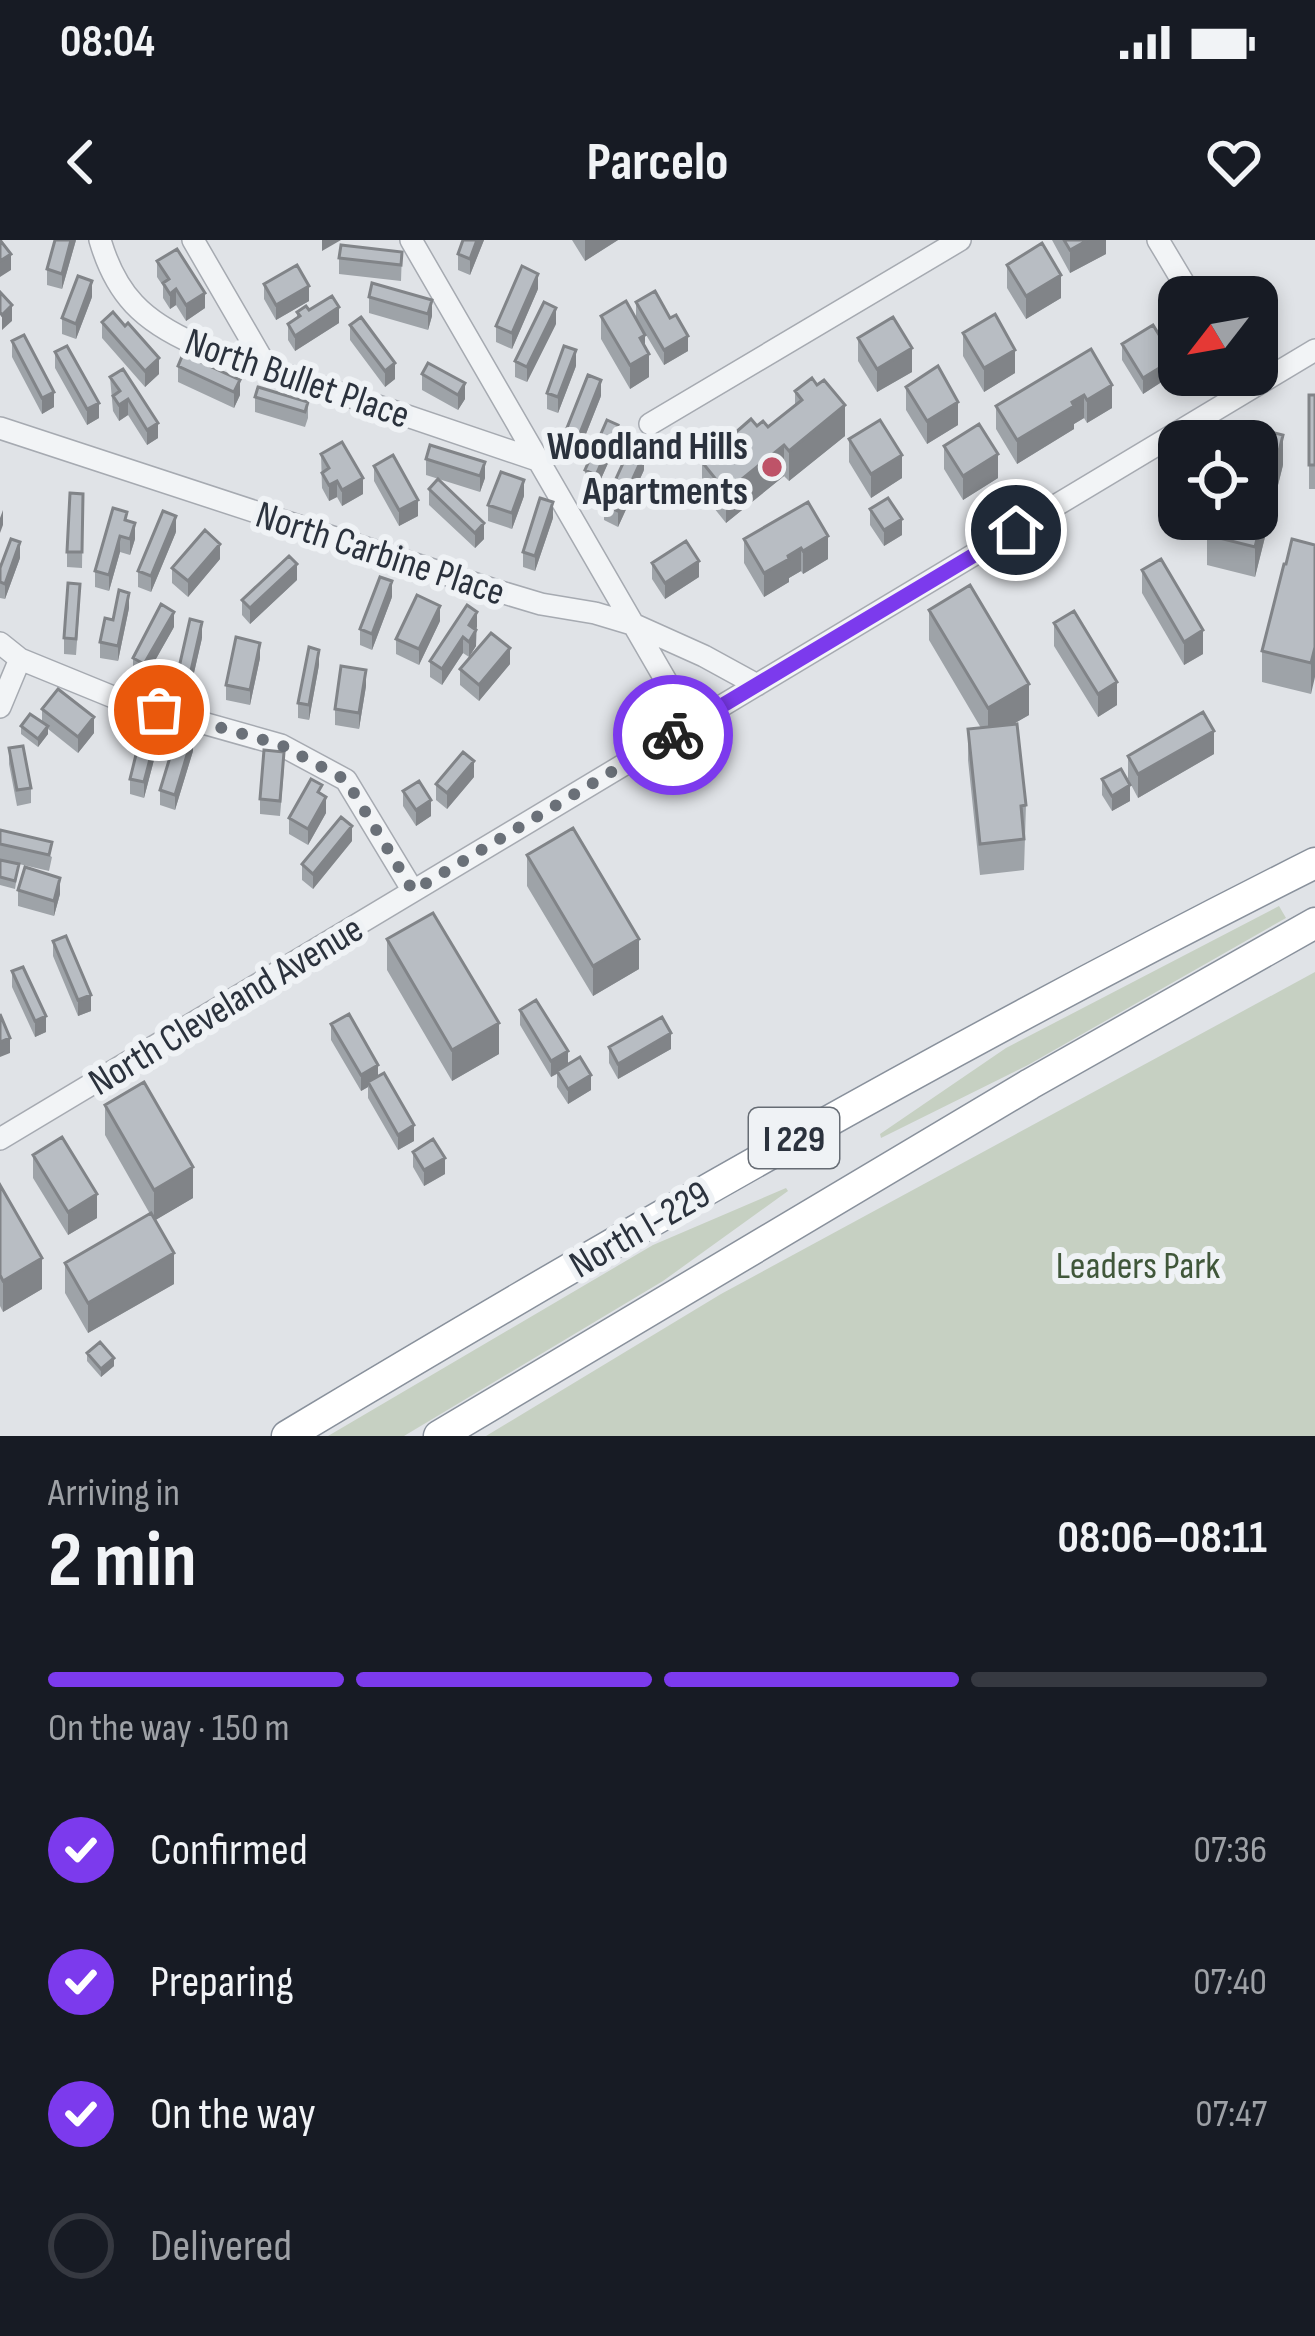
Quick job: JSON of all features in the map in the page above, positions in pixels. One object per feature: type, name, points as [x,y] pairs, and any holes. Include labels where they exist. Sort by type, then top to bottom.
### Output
[{"type":"highway","name":"North I-229","points":[[287,1436],[784,1144],[1315,863]]},
{"type":"highway","name":"North I-229","points":[[439,1436],[1030,1084],[1315,923]]},
{"type":"street","name":"North Bullet Place","points":[[100,240],[116,283],[148,319],[168,332],[540,460]]},
{"type":"street","points":[[193,240],[266,366]]},
{"type":"street","points":[[411,240],[691,724]]},
{"type":"street","points":[[650,424],[961,240]]},
{"type":"street","points":[[1158,240],[1179,276]]},
{"type":"street","name":"North Cleveland Avenue","points":[[1278,367],[1315,350]]},
{"type":"street","name":"North Cleveland Avenue","points":[[0,1138],[757,685],[1222,396]]},
{"type":"street","name":"North Carbine Place","points":[[0,428],[491,589],[635,626],[757,685]]},
{"type":"street","points":[[0,643],[20,658],[118,699],[281,745],[346,780],[413,891]]},
{"type":"street","points":[[0,707],[20,658]]},
{"type":"green space","points":[[1279,906],[1286,918],[1028,1065],[881,1138],[880,1134],[1006,1048]]},
{"type":"green space","name":"Leaders Park","points":[[1315,972],[1315,1436],[486,1436],[721,1294]]},
{"type":"green space","points":[[786,1188],[663,1281],[404,1436],[328,1436],[653,1245]]},
{"type":"building","points":[[0,240],[11,254],[0,261]]},
{"type":"building","points":[[55,240],[71,240],[62,274],[47,269]]},
{"type":"building","points":[[463,240],[477,240],[470,259],[458,254]]},
{"type":"building","points":[[1064,240],[1088,240],[1070,250]]},
{"type":"building","points":[[1042,243],[1061,275],[1026,296],[1007,265]]},
{"type":"building","points":[[341,245],[402,252],[401,265],[339,258]]},
{"type":"building","points":[[177,249],[205,293],[186,305],[176,289],[170,294],[163,283],[169,279],[157,261]]},
{"type":"building","points":[[297,265],[309,286],[276,305],[264,284]]},
{"type":"building","points":[[522,266],[538,274],[512,333],[496,326]]},
{"type":"building","points":[[78,276],[92,281],[76,324],[62,318]]},
{"type":"building","points":[[372,283],[432,300],[428,314],[369,297]]},
{"type":"building","points":[[655,291],[670,318],[676,315],[688,336],[664,350],[636,302]]},
{"type":"building","points":[[0,292],[12,305],[2,315],[0,312]]},
{"type":"building","points":[[332,296],[339,307],[295,336],[288,324],[300,316],[297,312]]},
{"type":"building","points":[[626,301],[645,335],[640,338],[649,354],[630,365],[601,316]]},
{"type":"building","points":[[544,302],[556,308],[527,367],[515,361]]},
{"type":"building","points":[[113,312],[159,358],[145,371],[102,322]]},
{"type":"building","points":[[995,314],[1015,350],[984,368],[963,333]]},
{"type":"building","points":[[361,317],[395,363],[385,371],[350,325]]},
{"type":"building","points":[[893,317],[912,348],[877,369],[858,338]]},
{"type":"building","points":[[1153,325],[1158,333],[1158,369],[1143,378],[1122,344]]},
{"type":"building","points":[[24,335],[54,392],[42,398],[12,341]]},
{"type":"building","points":[[67,346],[99,403],[87,409],[55,352]]},
{"type":"building","points":[[564,346],[576,350],[558,397],[547,393]]},
{"type":"building","points":[[1091,349],[1112,385],[1087,400],[1084,395],[1017,440],[996,406]]},
{"type":"building","points":[[183,354],[240,380],[234,392],[178,366]]},
{"type":"building","points":[[428,363],[465,383],[458,395],[422,374]]},
{"type":"building","points":[[938,366],[958,402],[927,421],[906,387]]},
{"type":"building","points":[[123,369],[158,423],[147,430],[128,399],[119,405],[113,396],[120,391],[110,377]]},
{"type":"building","points":[[588,375],[601,380],[578,438],[565,433]]},
{"type":"building","points":[[812,378],[817,385],[824,380],[845,405],[789,451],[784,445],[726,492],[702,462],[729,441],[733,447],[741,440],[735,433],[751,419],[757,426],[763,421],[768,427],[802,400],[795,391]]},
{"type":"building","points":[[258,387],[308,402],[305,412],[255,397]]},
{"type":"building","points":[[1309,395],[1315,395],[1315,465],[1309,465]]},
{"type":"building","points":[[607,420],[618,425],[596,475],[585,470]]},
{"type":"building","points":[[880,420],[902,455],[871,474],[849,439]]},
{"type":"building","points":[[979,424],[998,454],[963,476],[944,446]]},
{"type":"building","points":[[342,442],[363,478],[342,490],[337,481],[329,485],[322,473],[329,468],[321,454]]},
{"type":"building","points":[[430,445],[485,462],[480,476],[426,459]]},
{"type":"building","points":[[630,448],[644,454],[618,511],[604,505]]},
{"type":"building","points":[[393,455],[418,500],[399,510],[374,466]]},
{"type":"building","points":[[501,472],[524,480],[512,513],[488,505]]},
{"type":"building","points":[[438,479],[484,523],[475,533],[429,489]]},
{"type":"building","points":[[70,493],[83,494],[82,552],[67,552]]},
{"type":"building","points":[[540,498],[553,502],[535,556],[523,552]]},
{"type":"building","points":[[888,498],[902,519],[884,530],[870,509]]},
{"type":"building","points":[[808,502],[828,536],[764,573],[744,539]]},
{"type":"building","points":[[113,508],[127,512],[125,520],[135,523],[130,539],[120,536],[109,575],[95,571]]},
{"type":"building","points":[[163,511],[176,516],[151,576],[138,571]]},
{"type":"building","points":[[205,530],[220,544],[188,581],[172,568]]},
{"type":"building","points":[[11,539],[20,542],[5,584],[0,582],[0,568]]},
{"type":"building","points":[[1292,539],[1315,545],[1311,663],[1262,651]]},
{"type":"building","points":[[1227,540],[1257,540],[1255,547]]},
{"type":"building","points":[[686,541],[699,561],[665,583],[652,563]]},
{"type":"building","points":[[289,556],[297,564],[250,608],[242,600]]},
{"type":"building","points":[[1161,559],[1203,630],[1184,642],[1142,570]]},
{"type":"building","points":[[380,577],[392,581],[372,634],[360,629]]},
{"type":"building","points":[[68,583],[80,584],[76,639],[64,638]]},
{"type":"building","points":[[970,585],[1029,684],[988,708],[929,610]]},
{"type":"building","points":[[119,590],[129,593],[118,646],[100,642],[105,618],[113,620]]},
{"type":"building","points":[[417,595],[440,606],[419,649],[396,639]]},
{"type":"building","points":[[161,604],[174,612],[144,664],[133,658]]},
{"type":"building","points":[[467,605],[477,612],[469,625],[476,630],[469,642],[463,637],[442,669],[430,661]]},
{"type":"building","points":[[1074,611],[1117,682],[1098,694],[1054,623]]},
{"type":"building","points":[[190,619],[202,622],[190,675],[178,672]]},
{"type":"building","points":[[491,633],[510,648],[479,685],[460,669]]},
{"type":"building","points":[[236,637],[260,643],[250,690],[226,685]]},
{"type":"building","points":[[309,647],[319,650],[309,705],[298,703]]},
{"type":"building","points":[[341,666],[366,670],[359,713],[335,709]]},
{"type":"building","points":[[58,689],[94,717],[78,737],[42,709]]},
{"type":"building","points":[[1203,712],[1214,731],[1138,774],[1128,756]]},
{"type":"building","points":[[30,714],[48,726],[38,739],[21,726]]},
{"type":"building","points":[[145,718],[160,721],[144,782],[130,779]]},
{"type":"building","points":[[1017,724],[1026,805],[1021,806],[1024,839],[980,844],[968,729]]},
{"type":"building","points":[[178,731],[193,735],[175,795],[160,790]]},
{"type":"building","points":[[23,746],[31,788],[17,790],[9,748]]},
{"type":"building","points":[[264,750],[284,752],[280,801],[260,799]]},
{"type":"building","points":[[463,752],[474,761],[447,793],[436,784]]},
{"type":"building","points":[[1121,769],[1130,785],[1112,796],[1102,779]]},
{"type":"building","points":[[311,779],[322,785],[318,792],[326,797],[308,829],[289,818]]},
{"type":"building","points":[[419,781],[431,800],[416,810],[403,791]]},
{"type":"building","points":[[341,817],[352,826],[313,874],[302,864]]},
{"type":"building","points":[[573,828],[639,939],[593,966],[527,855]]},
{"type":"building","points":[[0,830],[52,842],[49,855],[0,844]]},
{"type":"building","points":[[0,860],[19,864],[15,881],[0,877]]},
{"type":"building","points":[[25,867],[60,878],[54,901],[18,890]]},
{"type":"building","points":[[433,913],[499,1023],[452,1050],[387,939]]},
{"type":"building","points":[[66,936],[91,995],[78,1000],[53,941]]},
{"type":"building","points":[[23,967],[46,1016],[35,1021],[12,971]]},
{"type":"building","points":[[536,1000],[568,1051],[551,1061],[520,1010]]},
{"type":"building","points":[[0,1014],[10,1038],[0,1042]]},
{"type":"building","points":[[349,1014],[378,1065],[361,1075],[331,1024]]},
{"type":"building","points":[[662,1017],[671,1033],[618,1064],[609,1047]]},
{"type":"building","points":[[580,1057],[591,1075],[568,1089],[557,1071]]},
{"type":"building","points":[[384,1073],[414,1125],[398,1135],[368,1082]]},
{"type":"building","points":[[144,1082],[193,1167],[154,1190],[105,1105]]},
{"type":"building","points":[[62,1137],[97,1194],[68,1212],[33,1155]]},
{"type":"building","points":[[433,1139],[445,1158],[424,1170],[413,1152]]},
{"type":"building","points":[[0,1185],[42,1258],[3,1281],[0,1275]]},
{"type":"building","points":[[151,1213],[174,1253],[88,1303],[65,1263]]},
{"type":"building","points":[[100,1342],[114,1358],[101,1369],[87,1353]]},
{"type":"way so far","points":[[159,710],[281,745],[346,780],[413,891],[673,735]]},
{"type":"place","name":"Woodland Hills Apartments","points":[[772,467]]},
{"type":"route","points":[[673,735],[1016,530]]}]
